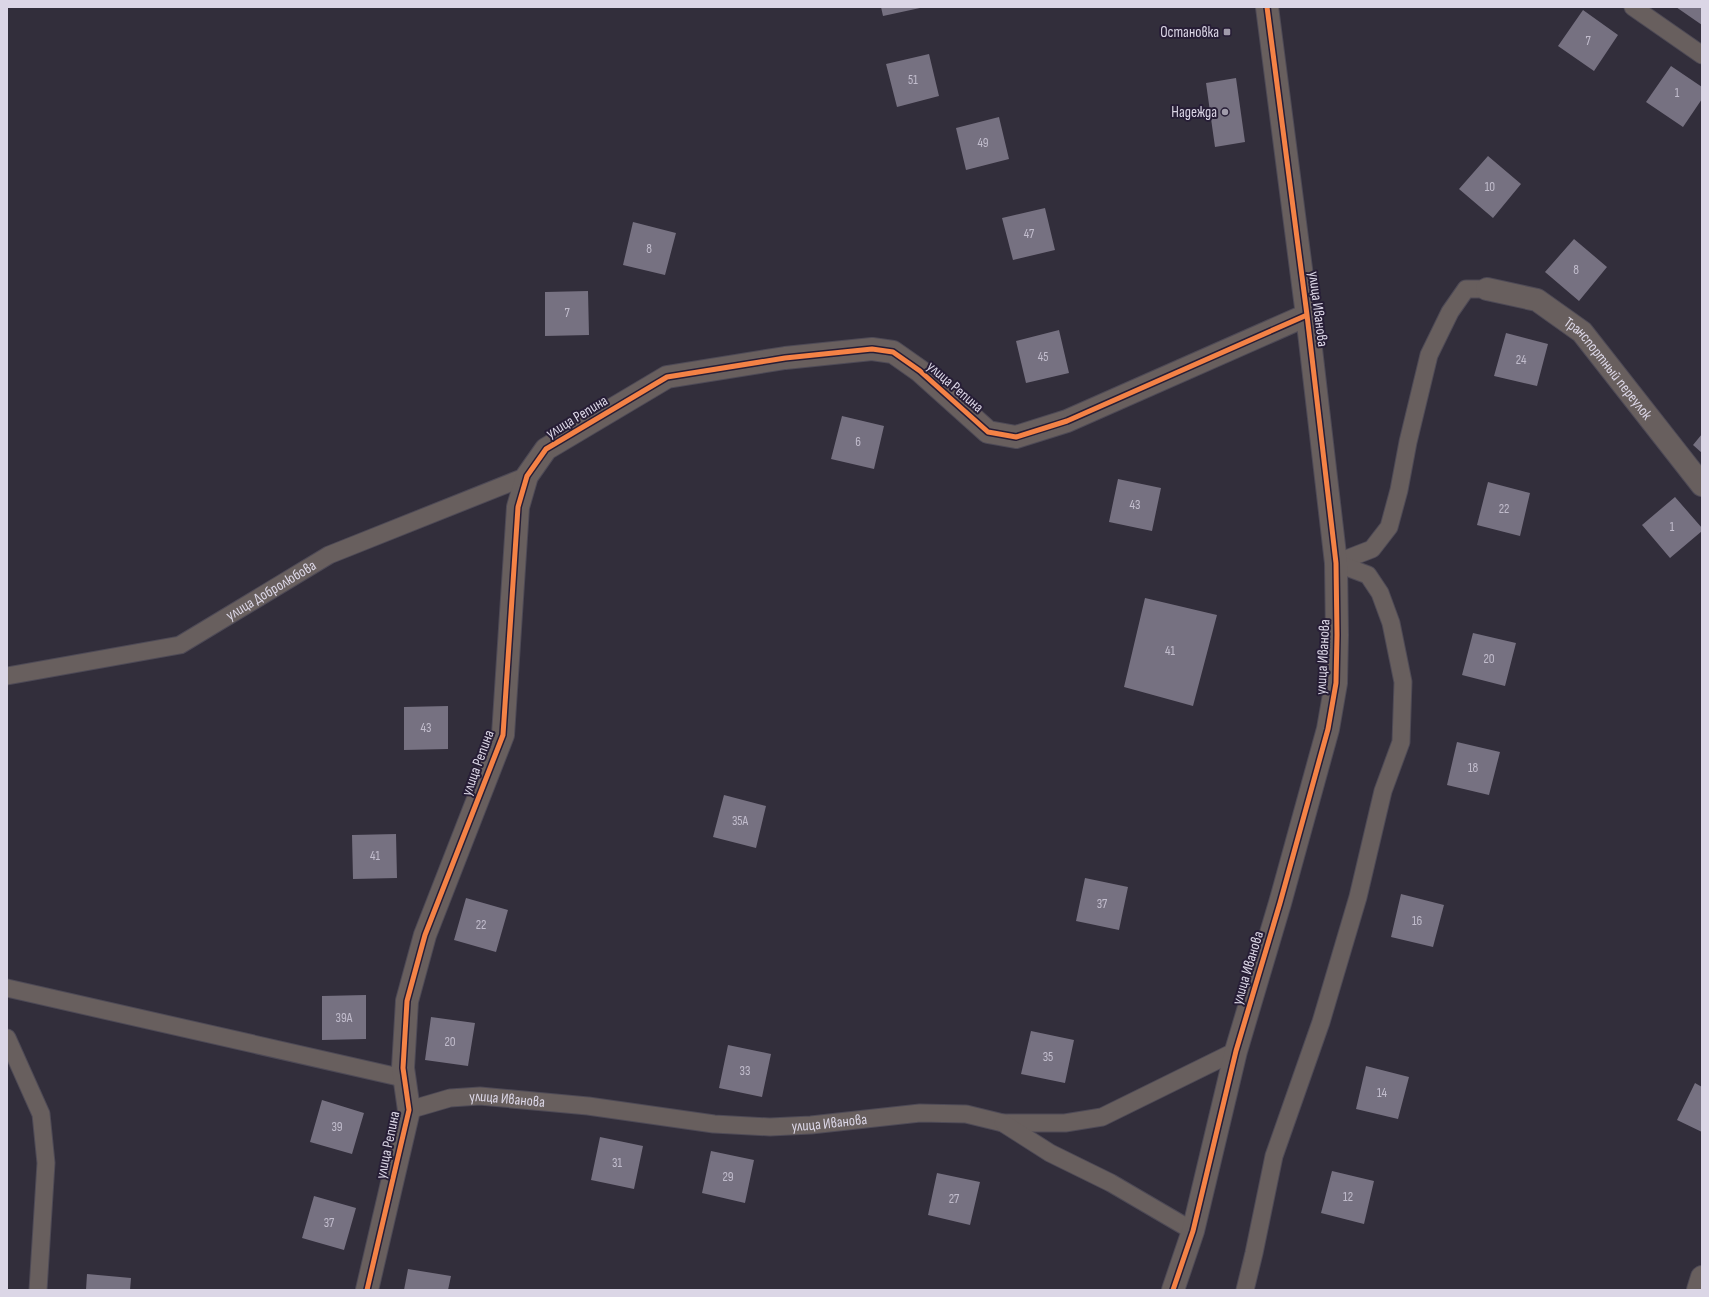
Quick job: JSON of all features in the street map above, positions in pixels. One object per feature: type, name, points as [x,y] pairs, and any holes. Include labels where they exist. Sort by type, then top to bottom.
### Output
[{"type":"street","name":"улица Иванова","points":[[1173,1290],[1192,1230],[1236,1051],[1280,902],[1328,729],[1336,683],[1336,563],[1307,315],[1267,7]]},
{"type":"street","name":"Транспортный переулок","points":[[1487,289],[1537,300],[1582,332],[1702,485]]},
{"type":"street","name":"улица Репина","points":[[367,1290],[409,1110],[403,1078],[407,1001],[425,935],[503,735],[518,507],[527,476],[546,449],[667,377],[785,358],[872,349],[893,352],[920,371],[988,432],[1016,437],[1067,422],[1307,315]]},
{"type":"street","points":[[1698,1290],[1702,1277]]},
{"type":"lane","points":[[1633,7],[1702,54]]},
{"type":"lane","points":[[1336,563],[1372,549],[1389,527],[1399,490],[1408,442],[1429,355],[1450,312],[1466,289],[1487,289]]},
{"type":"lane","name":"улица Добролюбова","points":[[7,676],[180,645],[329,554],[527,476]]},
{"type":"lane","points":[[1245,1290],[1274,1156],[1321,1022],[1358,897],[1383,791],[1401,742],[1403,682],[1391,623],[1380,592],[1368,576],[1336,563]]},
{"type":"lane","points":[[7,988],[403,1078]]},
{"type":"lane","points":[[7,1038],[41,1114],[46,1163],[38,1290]]},
{"type":"lane","name":"улица Иванова","points":[[409,1110],[450,1098],[480,1096],[588,1106],[714,1124],[770,1127],[811,1125],[920,1113],[966,1114],[1003,1123],[1065,1123],[1102,1117],[1236,1051]]},
{"type":"lane","points":[[1003,1123],[1050,1153],[1111,1183],[1192,1230]]},
{"type":"building","points":[[881,7],[920,7],[920,8],[883,16]]},
{"type":"building","points":[[1676,7],[1702,7],[1702,25]]},
{"type":"building","points":[[1583,10],[1618,35],[1594,71],[1558,46]]},
{"type":"building","points":[[929,54],[939,96],[897,107],[886,64]]},
{"type":"building","points":[[1671,66],[1702,87],[1702,99],[1683,127],[1646,102]]},
{"type":"building","name":"Надежда","points":[[1236,78],[1245,142],[1215,147],[1206,83]]},
{"type":"building","points":[[999,117],[1009,159],[966,170],[956,128]]},
{"type":"building","points":[[1488,156],[1521,184],[1493,218],[1459,189]]},
{"type":"building","points":[[1045,208],[1055,250],[1013,260],[1002,218]]},
{"type":"building","points":[[633,222],[676,233],[665,275],[623,265]]},
{"type":"building","points":[[1574,239],[1607,267],[1579,301],[1545,272]]},
{"type":"building","points":[[588,291],[589,335],[545,336],[545,292]]},
{"type":"building","points":[[1059,330],[1069,373],[1026,383],[1016,341]]},
{"type":"building","points":[[1506,333],[1548,344],[1537,386],[1494,376]]},
{"type":"building","points":[[842,416],[884,426],[874,469],[831,459]]},
{"type":"building","points":[[1702,434],[1702,453],[1693,445]]},
{"type":"building","points":[[1118,479],[1161,488],[1152,531],[1109,522]]},
{"type":"building","points":[[1488,482],[1530,493],[1520,536],[1477,525]]},
{"type":"building","points":[[1675,497],[1702,528],[1702,531],[1670,558],[1642,525]]},
{"type":"building","points":[[1145,598],[1217,615],[1193,706],[1124,687]]},
{"type":"building","points":[[1473,633],[1516,643],[1505,686],[1462,675]]},
{"type":"building","points":[[448,706],[448,749],[404,750],[404,707]]},
{"type":"building","points":[[1457,742],[1500,752],[1489,795],[1447,785]]},
{"type":"building","points":[[724,795],[766,806],[756,848],[713,837]]},
{"type":"building","points":[[396,834],[397,878],[353,879],[352,835]]},
{"type":"building","points":[[1085,878],[1128,887],[1119,930],[1076,921]]},
{"type":"building","points":[[1401,894],[1444,905],[1433,947],[1391,937]]},
{"type":"building","points":[[466,898],[508,910],[496,952],[454,940]]},
{"type":"building","points":[[366,995],[366,1039],[322,1040],[322,996]]},
{"type":"building","points":[[431,1017],[475,1023],[468,1066],[425,1060]]},
{"type":"building","points":[[1031,1031],[1074,1040],[1065,1083],[1021,1074]]},
{"type":"building","points":[[728,1045],[771,1054],[762,1097],[719,1088]]},
{"type":"building","points":[[1366,1066],[1409,1077],[1398,1119],[1356,1109]]},
{"type":"building","points":[[1695,1083],[1702,1087],[1702,1132],[1677,1120]]},
{"type":"building","points":[[322,1100],[364,1113],[352,1154],[310,1142]]},
{"type":"building","points":[[600,1137],[643,1146],[634,1189],[591,1180]]},
{"type":"building","points":[[711,1151],[754,1160],[745,1203],[702,1193]]},
{"type":"building","points":[[1332,1171],[1374,1181],[1364,1224],[1321,1213]]},
{"type":"building","points":[[937,1173],[980,1182],[970,1225],[928,1215]]},
{"type":"building","points":[[314,1196],[356,1208],[344,1250],[302,1238]]},
{"type":"building","points":[[408,1269],[451,1276],[448,1290],[404,1290]]},
{"type":"building","points":[[87,1274],[131,1278],[130,1290],[86,1290]]},
{"type":"cycle path","points":[[1173,1290],[1193,1231],[1236,1051],[1280,903],[1328,729],[1336,683],[1336,563],[1307,315],[1267,7]]},
{"type":"cycle path","points":[[367,1290],[409,1110],[403,1068],[407,1001],[425,935],[503,735],[518,507],[527,476],[546,449],[667,377],[785,358],[872,349],[893,352],[920,371],[988,432],[1016,437],[1067,421],[1307,315]]},
{"type":"place","name":"Остановка","points":[[1227,32]]},
{"type":"place","name":"Надежда","points":[[1225,112]]}]
